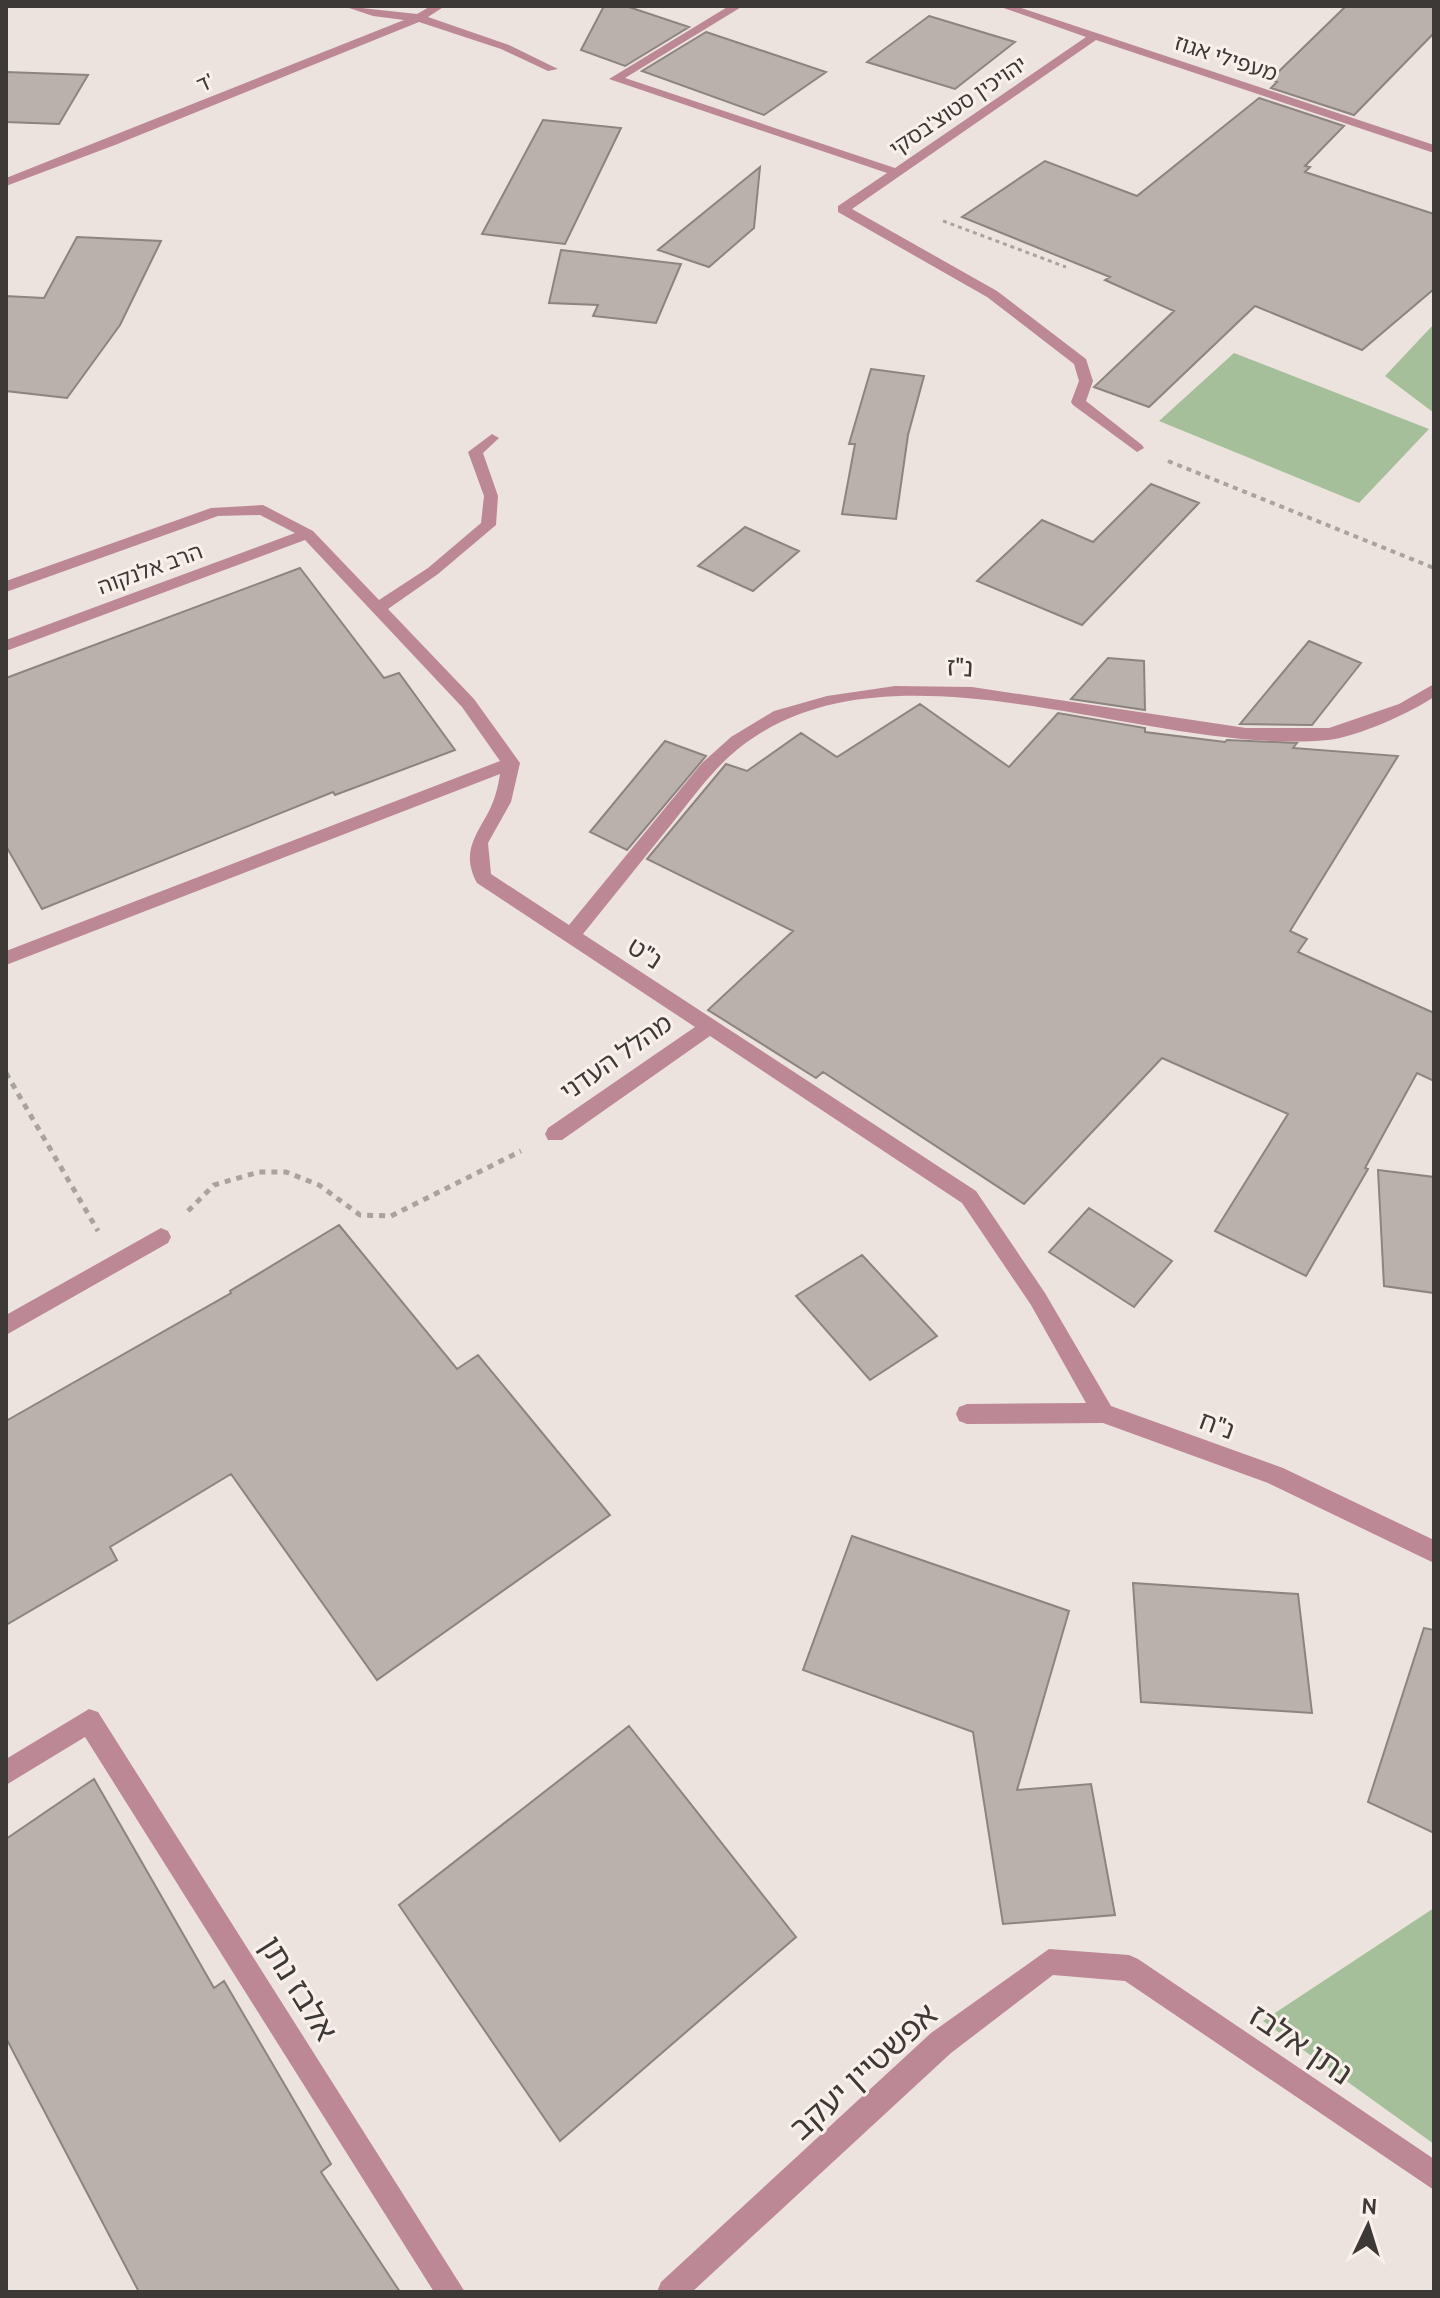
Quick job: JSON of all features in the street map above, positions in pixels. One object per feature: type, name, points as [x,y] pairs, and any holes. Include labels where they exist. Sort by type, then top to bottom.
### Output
[{"type":"street","points":[[349,6],[373,13],[419,18],[505,47],[552,69]]},
{"type":"street","name":"ד'","points":[[6,182],[419,18],[439,6]]},
{"type":"street","points":[[737,6],[615,79],[896,172]]},
{"type":"street","name":"מעפילי אגוז","points":[[1004,6],[1434,149]]},
{"type":"street","name":"יהויכין סטוצ'בסקי","points":[[1095,36],[843,209],[992,294],[1081,362],[1086,381],[1078,402],[1137,448]]},
{"type":"street","points":[[380,607],[433,571],[488,525],[491,496],[475,452],[492,438]]},
{"type":"street","name":"הרב אלנקוה","points":[[6,587],[216,511],[263,510],[308,534]]},
{"type":"street","points":[[6,958],[511,763],[468,703],[308,534]]},
{"type":"street","name":"הרב אלנקוה","points":[[6,646],[308,534]]},
{"type":"street","name":"נ\"ז","points":[[571,936],[708,767],[737,741],[780,715],[833,700],[895,691],[972,692],[1246,734],[1330,734],[1405,708],[1434,689]]},
{"type":"street","name":"נ\"ט","points":[[511,763],[502,802],[480,836],[476,857],[483,878],[969,1197],[1038,1299],[1103,1413]]},
{"type":"street","name":"מהלל העדני","points":[[555,1134],[709,1027]]},
{"type":"street","points":[[6,1326],[161,1237]]},
{"type":"street","name":"נ\"ח","points":[[967,1414],[1103,1413],[1275,1475],[1434,1552]]},
{"type":"street","name":"אלבז נתן","points":[[6,1773],[89,1721],[451,2292]]},
{"type":"street","name":"אפשטיין יעקב","points":[[671,2292],[941,2043],[1049,1962],[1129,1968]]},
{"type":"street","name":"נתן אלבז","points":[[1129,1968],[1434,2176]]},
{"type":"path","points":[[937,219],[1066,267]]},
{"type":"path","points":[[1137,448],[1434,568]]},
{"type":"path","points":[[6,1073],[115,1262]]},
{"type":"path","points":[[161,1237],[214,1185],[259,1172],[286,1172],[319,1185],[360,1215],[391,1216],[555,1134]]},
{"type":"green space","points":[[1434,324],[1434,413],[1385,376]]},
{"type":"green space","points":[[1234,353],[1429,429],[1359,503],[1159,421]]},
{"type":"green space","points":[[1434,1908],[1434,2144],[1263,2021]]},
{"type":"building","points":[[604,6],[626,6],[689,27],[625,66],[581,50]]},
{"type":"building","points":[[1346,6],[1434,6],[1434,33],[1354,115],[1271,88],[1277,82],[1270,80]]},
{"type":"building","points":[[929,16],[1015,42],[955,89],[867,62]]},
{"type":"building","points":[[706,32],[826,72],[764,115],[642,71]]},
{"type":"building","points":[[6,72],[88,75],[59,124],[6,122]]},
{"type":"building","points":[[1259,98],[1344,126],[1305,166],[1310,167],[1305,172],[1434,214],[1434,289],[1362,350],[1255,306],[1149,407],[1094,387],[1174,311],[1105,280],[1110,277],[962,217],[1045,161],[1137,196]]},
{"type":"building","points":[[543,120],[621,128],[565,244],[482,234]]},
{"type":"building","points":[[760,167],[754,228],[709,267],[658,250]]},
{"type":"building","points":[[77,237],[161,241],[120,325],[67,398],[6,391],[6,296],[44,298]]},
{"type":"building","points":[[561,250],[681,264],[656,323],[593,316],[598,305],[549,303]]},
{"type":"building","points":[[871,369],[924,376],[908,435],[896,519],[842,514],[855,444],[849,444]]},
{"type":"building","points":[[1151,484],[1199,503],[1082,625],[977,581],[1042,520],[1093,542]]},
{"type":"building","points":[[745,527],[799,551],[753,591],[698,566]]},
{"type":"building","points":[[300,568],[384,678],[399,673],[455,750],[335,795],[333,792],[42,909],[6,846],[6,678]]},
{"type":"building","points":[[1309,641],[1361,663],[1312,725],[1240,724]]},
{"type":"building","points":[[1108,658],[1144,661],[1145,710],[1071,699]]},
{"type":"building","points":[[920,704],[1009,767],[1058,713],[1145,728],[1145,732],[1225,742],[1297,743],[1293,748],[1398,756],[1290,931],[1307,939],[1298,952],[1434,1013],[1434,1081],[1417,1073],[1365,1168],[1368,1169],[1306,1276],[1215,1231],[1288,1114],[1162,1058],[1024,1204],[823,1072],[816,1078],[708,1010],[793,931],[647,859],[726,764],[747,771],[801,733],[837,757]]},
{"type":"building","points":[[665,741],[706,756],[627,850],[590,832]]},
{"type":"building","points":[[1378,1170],[1434,1177],[1434,1293],[1384,1286]]},
{"type":"building","points":[[1089,1208],[1172,1261],[1134,1307],[1049,1252]]},
{"type":"building","points":[[339,1225],[457,1369],[478,1355],[610,1515],[377,1680],[231,1474],[110,1547],[117,1560],[6,1625],[6,1421],[231,1293]]},
{"type":"building","points":[[862,1255],[937,1336],[870,1380],[796,1296]]},
{"type":"building","points":[[852,1536],[1069,1611],[1017,1790],[1091,1784],[1115,1915],[1003,1924],[973,1732],[803,1670]]},
{"type":"building","points":[[1133,1583],[1298,1594],[1312,1713],[1141,1702]]},
{"type":"building","points":[[1424,1628],[1434,1630],[1434,1833],[1368,1802]]},
{"type":"building","points":[[629,1726],[796,1937],[560,2141],[399,1905]]},
{"type":"building","points":[[94,1779],[214,1988],[224,1981],[331,2164],[321,2172],[400,2292],[139,2292],[6,2038],[6,1839]]}]
